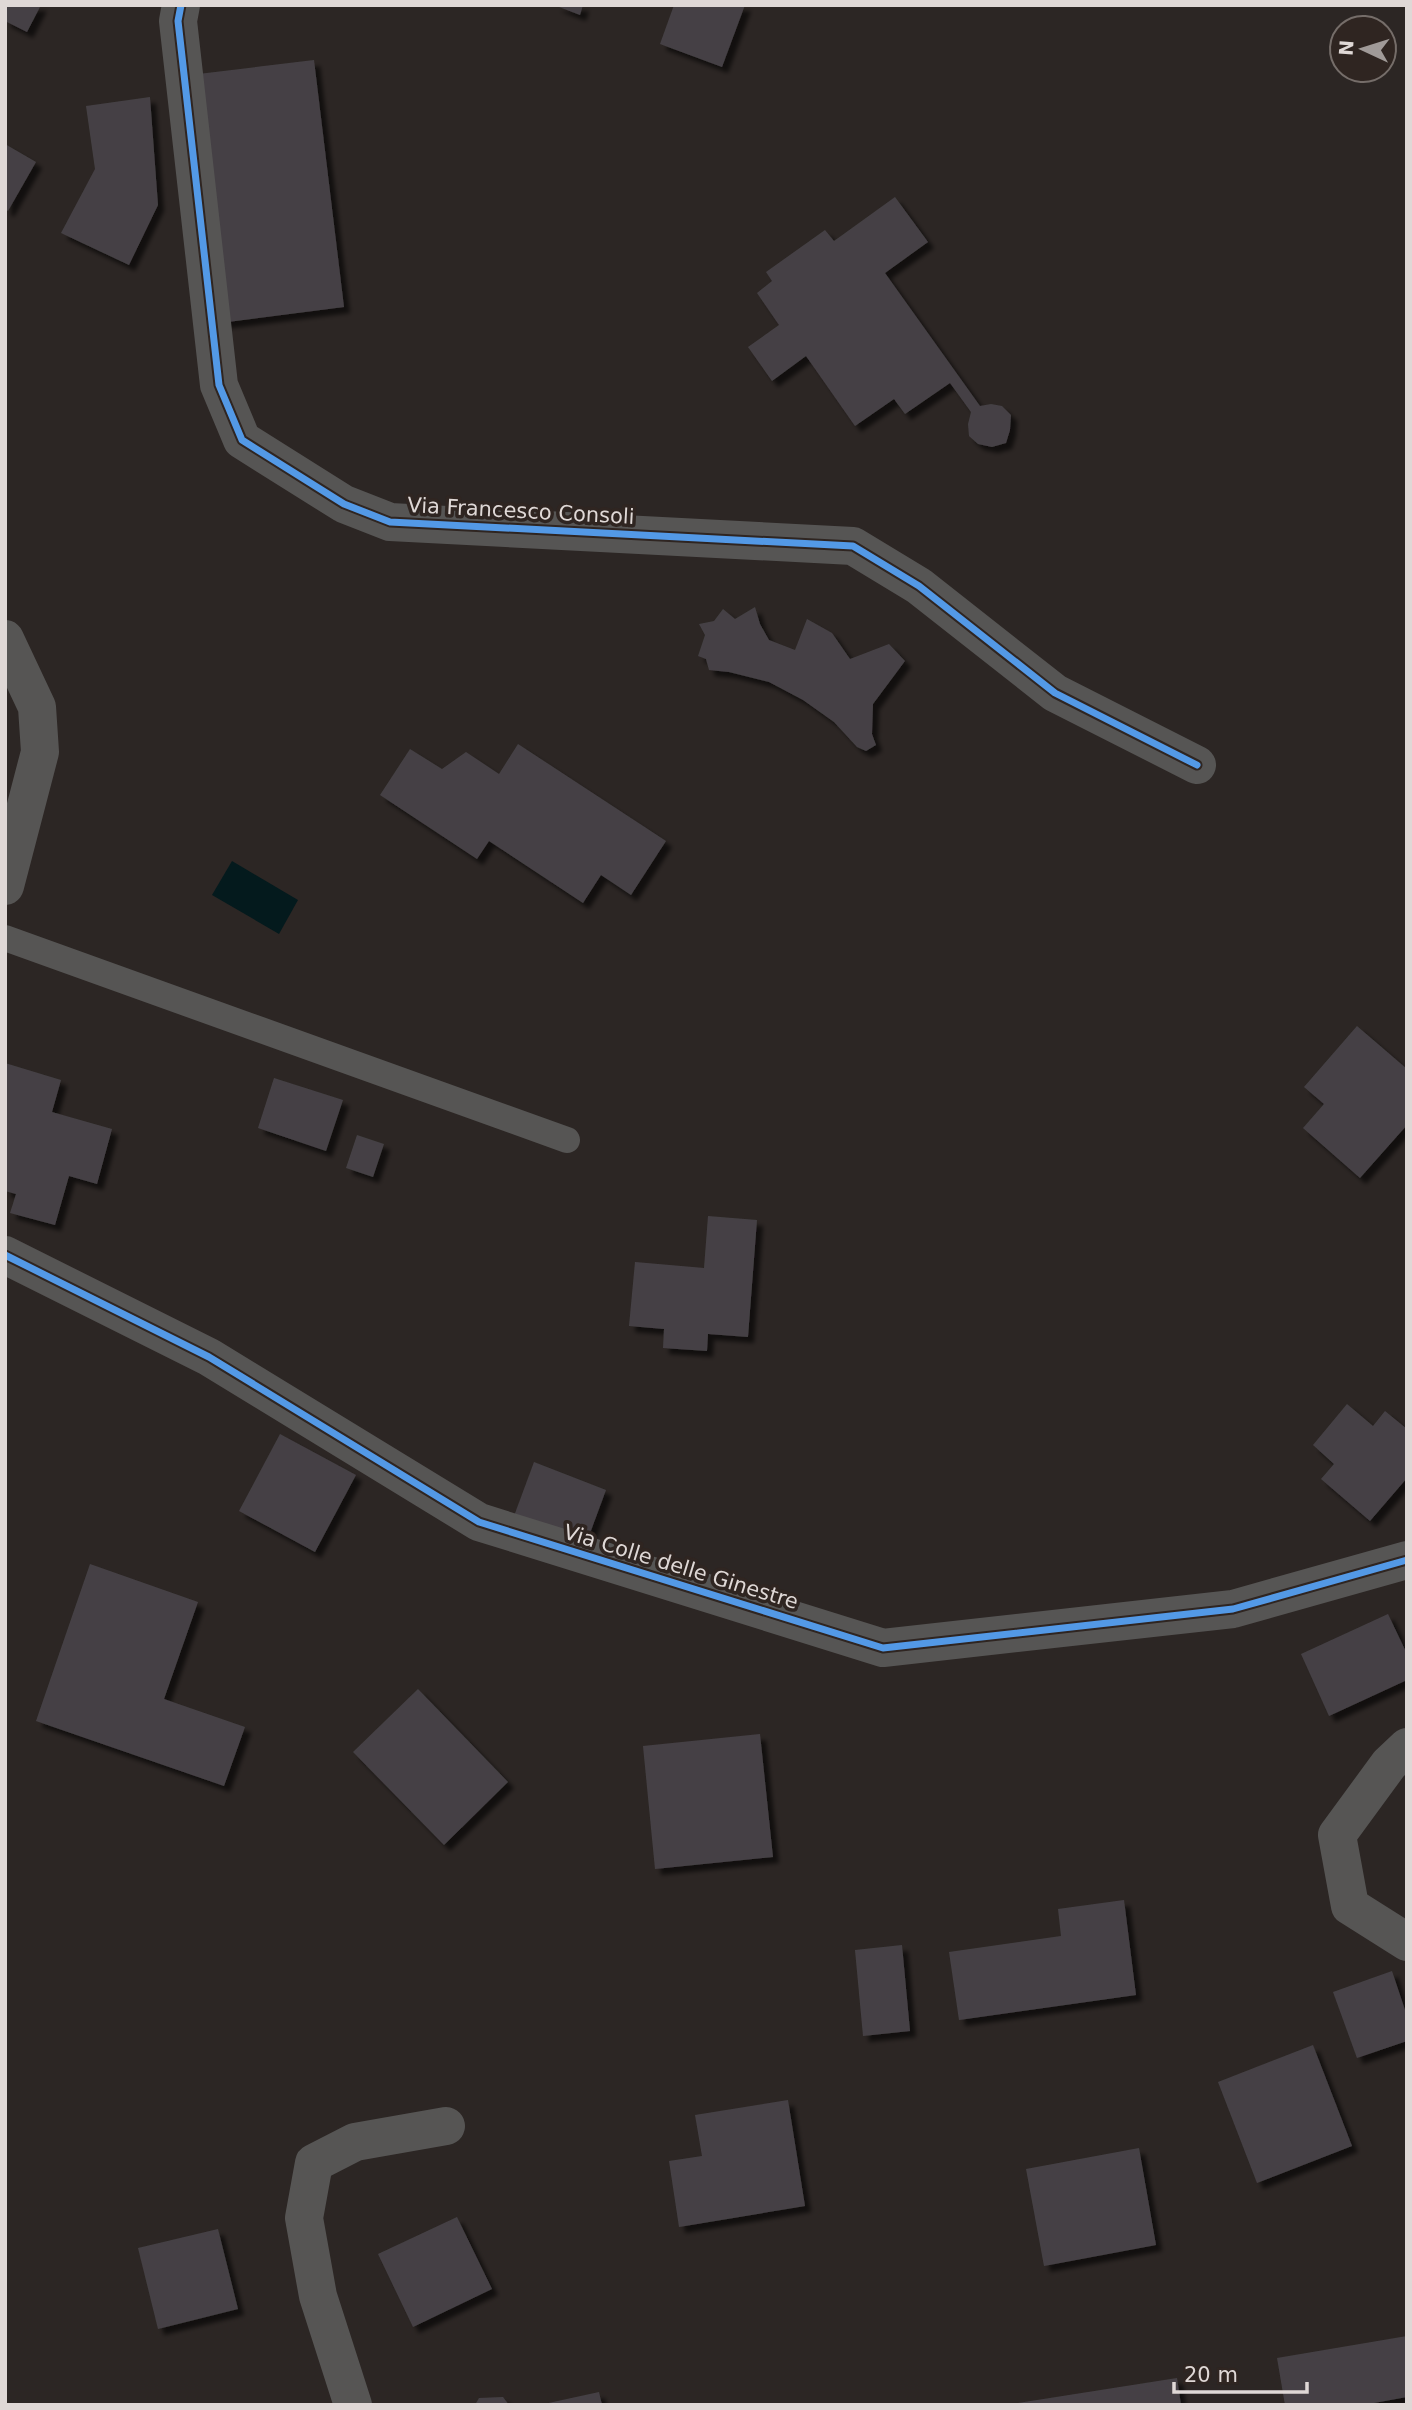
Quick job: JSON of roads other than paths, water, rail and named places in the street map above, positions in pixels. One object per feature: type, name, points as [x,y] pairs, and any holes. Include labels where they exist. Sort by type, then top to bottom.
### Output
[{"type":"street","name":"Via Francesco Consoli","points":[[181,5],[178,21],[219,385],[242,440],[344,504],[390,522],[853,546],[919,586],[1055,693],[1197,765]]},
{"type":"street","points":[[5,639],[37,708],[40,752],[5,886]]},
{"type":"street","name":"Via Colle delle Ginestre","points":[[5,1255],[209,1357],[479,1522],[883,1648],[1233,1609],[1407,1560]]},
{"type":"street","points":[[1407,1747],[1389,1764],[1336,1835],[1350,1906],[1407,1942]]},
{"type":"street","points":[[353,2405],[318,2296],[304,2218],[314,2163],[355,2142],[446,2126]]},
{"type":"lane","points":[[5,938],[567,1140]]},
{"type":"water","points":[[232,861],[298,900],[279,934],[212,895]]}]
